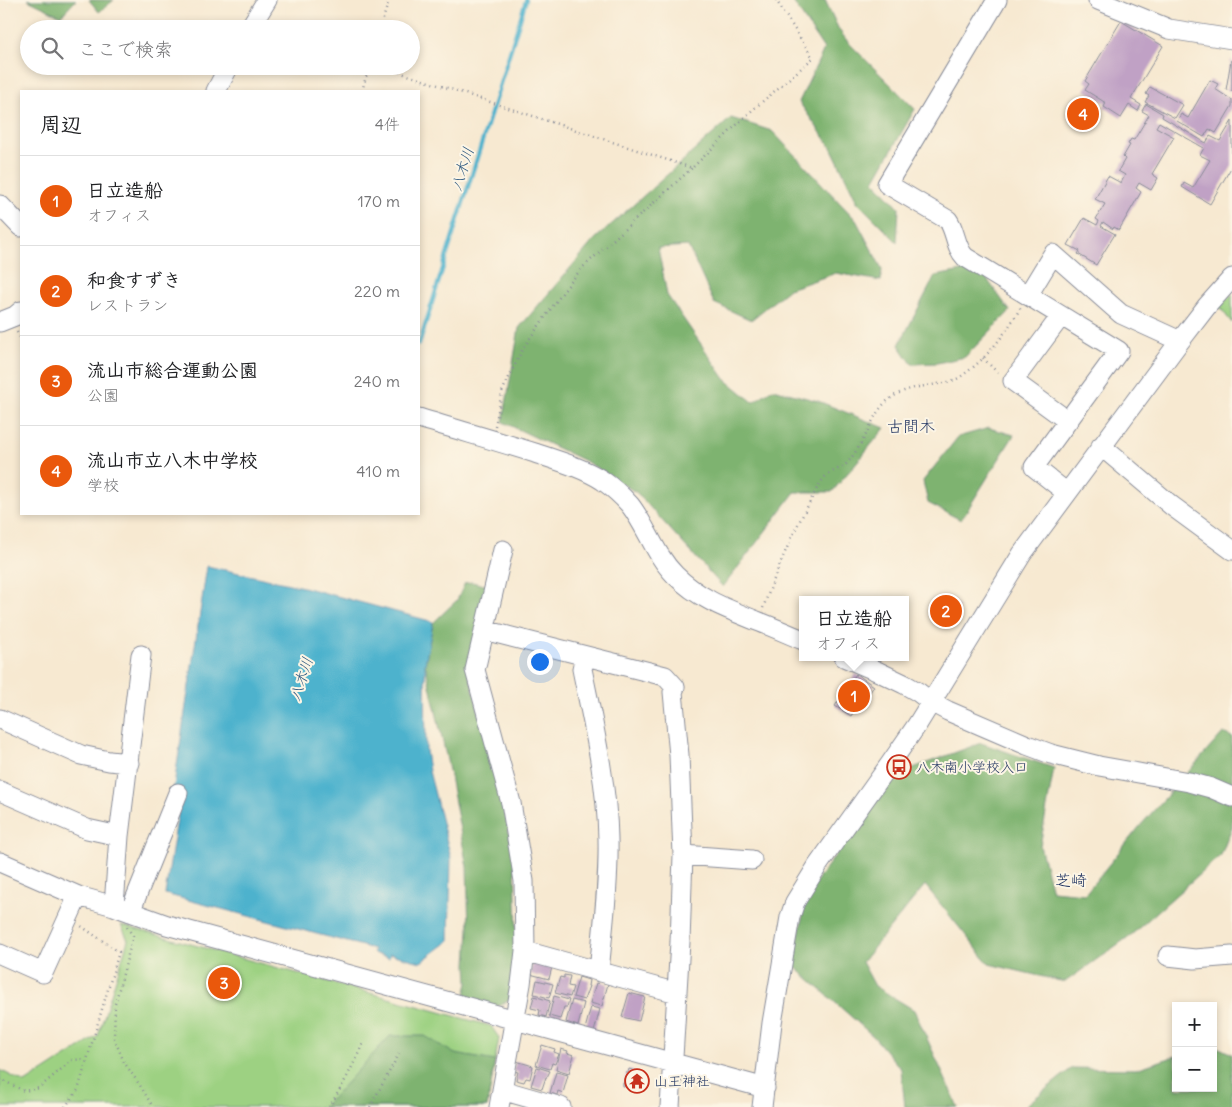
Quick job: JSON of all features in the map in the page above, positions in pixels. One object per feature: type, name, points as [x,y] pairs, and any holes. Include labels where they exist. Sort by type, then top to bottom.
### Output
[{"type":"street","points":[[255,20],[267,0]]},
{"type":"street","points":[[997,0],[887,184],[948,220],[952,226],[961,253],[965,257],[1119,351],[1034,466],[1067,493]]},
{"type":"street","points":[[1098,0],[1169,28],[1232,39]]},
{"type":"street","points":[[217,90],[224,75]]},
{"type":"street","points":[[0,205],[20,226]]},
{"type":"street","points":[[1028,295],[1053,254],[1121,314],[1180,341]]},
{"type":"street","points":[[762,1107],[772,1024],[790,917],[795,902],[818,865],[921,719],[1022,554],[1180,341],[1232,278]]},
{"type":"street","points":[[0,322],[20,312]]},
{"type":"street","points":[[1061,316],[1013,381],[1068,421]]},
{"type":"street","points":[[420,418],[576,467],[603,481],[630,506],[663,562],[675,575],[701,596],[722,607],[799,638]]},
{"type":"street","points":[[1101,446],[1172,506],[1232,550]]},
{"type":"street","points":[[503,550],[475,670],[510,803],[524,881],[524,951],[521,984],[500,1099],[561,1107]]},
{"type":"street","points":[[484,630],[665,676],[675,687],[683,855],[670,1107]]},
{"type":"street","points":[[124,915],[120,836],[141,655]]},
{"type":"street","points":[[585,656],[582,669],[604,788],[608,838],[600,972]]},
{"type":"street","points":[[854,661],[904,684],[930,702],[1051,754],[1100,766],[1189,782],[1232,797]]},
{"type":"street","points":[[0,719],[81,755],[129,763]]},
{"type":"street","points":[[0,791],[86,829],[120,836]]},
{"type":"street","points":[[124,915],[178,793]]},
{"type":"street","points":[[683,855],[752,860]]},
{"type":"street","points":[[0,862],[124,915],[176,927],[514,1018],[764,1088]]},
{"type":"street","points":[[0,954],[43,973],[78,896]]},
{"type":"street","points":[[524,951],[677,993]]},
{"type":"street","points":[[1168,956],[1195,959],[1232,956]]},
{"type":"path","points":[[383,20],[389,0]]},
{"type":"path","points":[[492,440],[502,392],[519,357],[581,269],[748,114],[813,58],[776,0]]},
{"type":"path","points":[[362,90],[366,75]]},
{"type":"path","points":[[408,75],[692,168]]},
{"type":"path","points":[[758,621],[779,566],[812,497],[828,474],[845,465],[859,446],[874,416],[883,405],[894,395],[918,387],[948,382],[959,378],[983,358],[1002,337],[1028,295]]},
{"type":"path","points":[[983,358],[1006,380],[1013,381]]},
{"type":"path","points":[[124,915],[133,936],[115,1004],[114,1038],[124,1062],[142,1086],[153,1107]]},
{"type":"path","points":[[65,1107],[78,1090],[119,952],[80,925]]},
{"type":"path","points":[[329,1107],[340,1090],[364,1041]]},
{"type":"path","points":[[370,1107],[400,1052]]},
{"type":"path","points":[[0,1079],[24,1091],[39,1088],[72,1060],[86,1059]]},
{"type":"green space","points":[[28,0],[76,0],[61,16]]},
{"type":"green space","points":[[89,0],[114,0],[99,12]]},
{"type":"green space","points":[[792,0],[825,0],[839,30],[848,42],[915,109],[874,181],[899,208],[897,242],[858,203],[831,147],[799,102],[824,49]]},
{"type":"green space","points":[[731,118],[772,131],[856,220],[882,269],[881,281],[836,273],[789,289],[751,320],[714,303],[688,246],[658,248],[667,295],[725,379],[753,402],[773,389],[818,401],[885,428],[832,492],[795,492],[723,587],[637,493],[587,462],[503,422],[519,328],[595,239]]},
{"type":"green space","points":[[979,268],[1010,311],[965,357],[937,363],[912,364],[899,345],[935,276]]},
{"type":"green space","points":[[1232,294],[1232,323],[1219,306]]},
{"type":"green space","points":[[989,428],[1014,435],[961,520],[928,503],[923,481],[958,437]]},
{"type":"green space","points":[[472,582],[488,586],[469,673],[507,822],[515,863],[517,939],[512,999],[496,1007],[464,999],[468,983],[467,867],[447,760],[425,664],[433,623],[457,600],[465,583]]},
{"type":"green space","points":[[1223,733],[1232,737],[1232,827],[1221,855],[1131,935],[1065,982],[989,964],[925,885],[862,962],[875,986],[914,1010],[958,1107],[905,1107],[901,1069],[874,1037],[793,965],[807,894],[894,775],[981,743],[1054,768],[1040,846],[1052,891],[1085,894],[1140,826]]},
{"type":"green space","points":[[121,925],[491,1026],[499,1038],[487,1107],[0,1107],[0,1070],[25,1083],[98,1036],[128,940]]},
{"type":"green space","points":[[390,1036],[425,1036],[455,1054],[495,1061],[487,1107],[324,1107]]},
{"type":"green space","points":[[1217,1047],[1232,1054],[1232,1107],[1024,1107],[1072,1068],[1136,1069],[1172,1057],[1172,1092],[1217,1092]]},
{"type":"water","points":[[207,566],[303,587],[433,623],[425,664],[426,751],[429,771],[451,858],[449,941],[421,962],[390,954],[389,958],[373,953],[374,949],[165,894],[181,795],[173,792]]},
{"type":"building","points":[[1121,21],[1163,46],[1131,99],[1141,105],[1138,111],[1129,105],[1121,118],[1104,107],[1106,103],[1085,90],[1089,84],[1085,81]]},
{"type":"building","points":[[1232,60],[1232,91],[1226,90]]},
{"type":"building","points":[[1210,80],[1218,84],[1215,89],[1232,100],[1232,106],[1216,133],[1209,129],[1204,137],[1177,121],[1181,114],[1188,118]]},
{"type":"building","points":[[1150,87],[1183,105],[1175,118],[1145,102],[1149,96],[1146,94]]},
{"type":"building","points":[[1146,104],[1163,114],[1162,117],[1206,143],[1210,136],[1220,141],[1232,121],[1232,166],[1210,204],[1182,187],[1184,183],[1193,188],[1210,160],[1200,155],[1204,148],[1159,122],[1156,127],[1174,137],[1152,174],[1158,178],[1151,190],[1139,183],[1136,188],[1141,192],[1119,230],[1114,227],[1113,229],[1103,222],[1101,226],[1115,234],[1096,265],[1078,254],[1080,251],[1068,245],[1084,218],[1097,225],[1099,221],[1096,219],[1105,204],[1095,199],[1108,176],[1121,183],[1125,175],[1118,171],[1125,159],[1123,157],[1130,145],[1128,144],[1131,139],[1134,140],[1149,115],[1142,111]]},
{"type":"building","points":[[945,597],[960,607],[948,625],[933,616]]},
{"type":"building","points":[[856,674],[874,686],[856,713],[854,711],[851,716],[835,706]]},
{"type":"building","points":[[533,962],[552,967],[549,979],[530,974]]},
{"type":"building","points":[[564,975],[570,976],[568,986],[573,987],[570,997],[555,993],[560,977],[564,978]]},
{"type":"building","points":[[579,977],[589,980],[584,1000],[573,997]]},
{"type":"building","points":[[537,980],[553,984],[549,998],[534,994]]},
{"type":"building","points":[[599,981],[608,984],[602,1006],[590,1003],[596,983],[598,984]]},
{"type":"building","points":[[629,993],[645,997],[639,1021],[622,1017]]},
{"type":"building","points":[[534,996],[550,1001],[546,1017],[539,1015],[540,1010],[531,1008]]},
{"type":"building","points":[[554,996],[569,1000],[567,1007],[564,1007],[560,1019],[549,1016]]},
{"type":"building","points":[[572,1000],[584,1003],[578,1026],[566,1022]]},
{"type":"building","points":[[591,1007],[600,1009],[594,1032],[585,1029]]},
{"type":"building","points":[[542,1045],[555,1049],[554,1052],[559,1054],[555,1064],[552,1063],[550,1069],[536,1065]]},
{"type":"building","points":[[561,1049],[574,1055],[569,1073],[556,1069]]},
{"type":"building","points":[[516,1061],[533,1066],[530,1079],[526,1078],[524,1082],[516,1080],[518,1072],[513,1071]]},
{"type":"building","points":[[537,1067],[550,1071],[542,1089],[531,1086]]},
{"type":"building","points":[[629,1069],[636,1071],[635,1074],[638,1074],[639,1079],[636,1088],[623,1086]]},
{"type":"building","points":[[556,1072],[568,1075],[563,1093],[558,1091],[557,1095],[550,1093]]},
{"type":"waterway","name":"八木川","points":[[420,342],[526,0]]},
{"type":"place","name":"流山市立八木中学校","points":[[1083,114]]},
{"type":"place","name":"和食すずき","points":[[946,611]]},
{"type":"place","name":"日立造船","points":[[854,696]]},
{"type":"place","name":"八木南小学校入口","points":[[899,767]]},
{"type":"place","name":"流山市総合運動公園","points":[[224,983]]},
{"type":"place","name":"山王神社","points":[[637,1081]]},
{"type":"district","name":"古間木","points":[[911,426]]},
{"type":"district","name":"芝崎","points":[[1071,880]]}]
